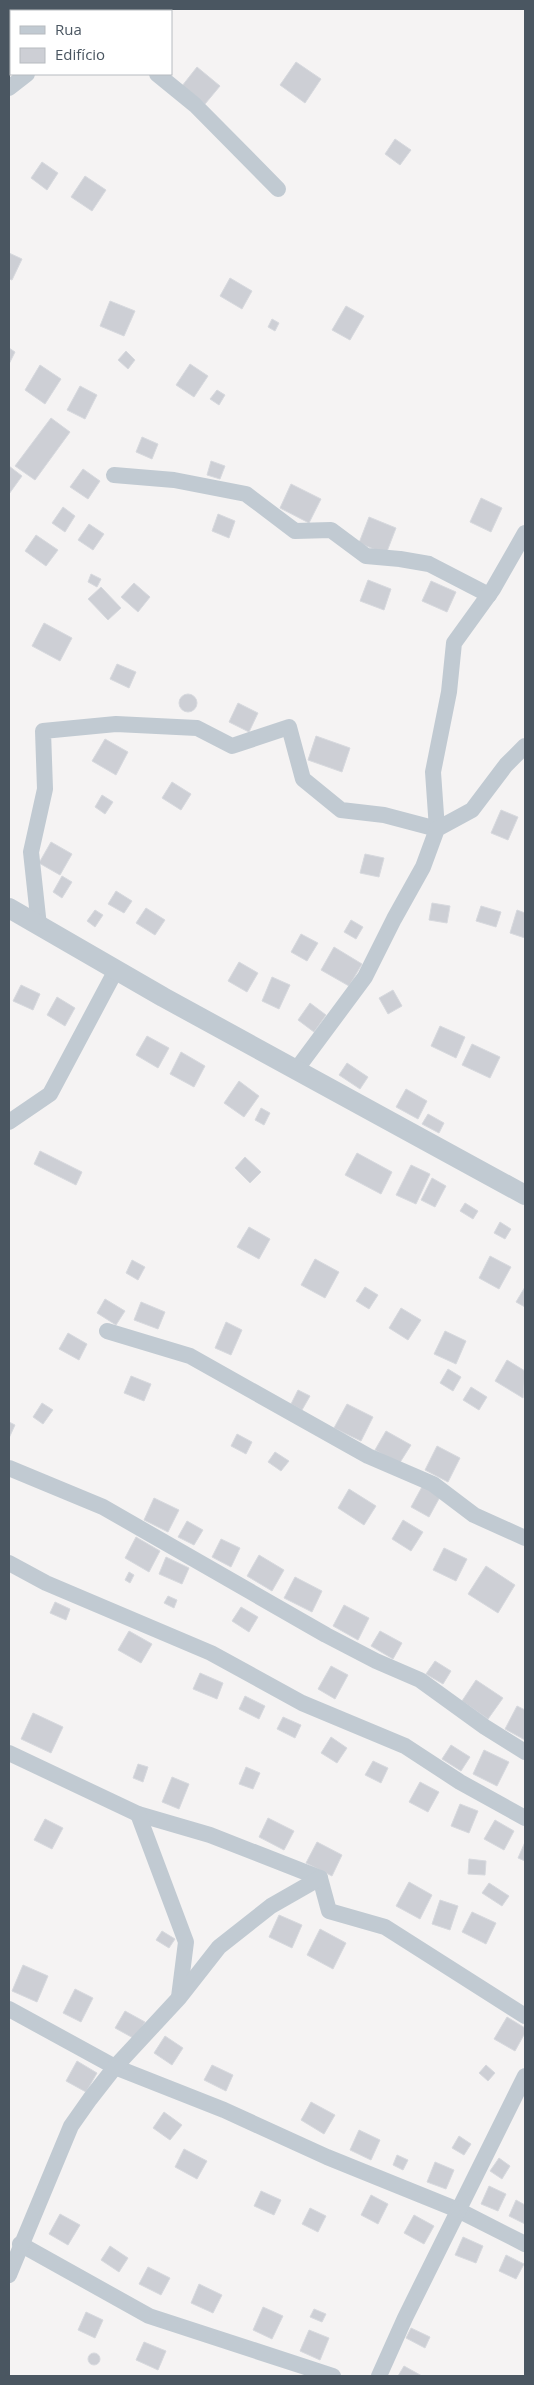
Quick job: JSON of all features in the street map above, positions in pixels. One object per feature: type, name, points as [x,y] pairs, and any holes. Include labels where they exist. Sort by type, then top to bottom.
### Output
[{"type":"street","points":[[9,88],[27,75]]},
{"type":"street","points":[[158,75],[195,105],[278,189]]},
{"type":"street","points":[[114,475],[174,480],[246,494],[295,531],[331,530],[366,556],[400,558],[429,564],[489,594]]},
{"type":"street","points":[[296,1070],[365,977],[423,867],[437,829],[433,772],[449,692],[454,643],[489,594],[525,533]]},
{"type":"street","points":[[39,926],[31,852],[46,789],[43,731],[116,724],[197,728],[232,746],[289,727],[303,779],[341,810],[384,815],[437,829],[472,810],[506,764],[525,746]]},
{"type":"street","points":[[9,908],[116,970],[525,1195]]},
{"type":"street","points":[[9,1122],[50,1094],[116,970]]},
{"type":"street","points":[[107,1331],[190,1356],[368,1456],[433,1484],[474,1515],[525,1538]]},
{"type":"street","points":[[9,1468],[103,1507],[326,1635],[376,1661],[420,1680],[485,1727],[525,1752]]},
{"type":"street","points":[[9,1563],[46,1583],[211,1653],[302,1703],[405,1746],[460,1782],[525,1818]]},
{"type":"street","points":[[9,1753],[138,1814],[210,1835],[320,1878]]},
{"type":"street","points":[[138,1814],[186,1942],[179,1998]]},
{"type":"street","points":[[9,2275],[20,2244],[71,2126],[115,2067],[179,1998],[219,1947],[271,1906],[320,1878]]},
{"type":"street","points":[[320,1878],[329,1911],[385,1927],[525,2016]]},
{"type":"street","points":[[9,2009],[115,2067],[224,2110],[327,2157],[458,2210],[525,2244]]},
{"type":"street","points":[[379,2376],[458,2210],[525,2076]]},
{"type":"street","points":[[20,2244],[149,2316],[333,2376]]},
{"type":"building","points":[[296,62],[321,79],[305,103],[280,85]]},
{"type":"building","points":[[197,67],[220,86],[205,104],[182,86]]},
{"type":"building","points":[[395,139],[411,150],[400,165],[385,154]]},
{"type":"building","points":[[42,162],[58,173],[47,190],[31,178]]},
{"type":"building","points":[[85,176],[106,190],[92,211],[71,197]]},
{"type":"building","points":[[9,253],[22,259],[12,280],[9,279]]},
{"type":"building","points":[[230,278],[252,291],[242,309],[220,296]]},
{"type":"building","points":[[110,301],[135,311],[124,336],[100,326]]},
{"type":"building","points":[[346,306],[364,316],[350,340],[332,330]]},
{"type":"building","points":[[272,319],[279,323],[275,331],[268,327]]},
{"type":"building","points":[[9,348],[15,352],[9,364]]},
{"type":"building","points":[[126,351],[135,360],[128,369],[118,360]]},
{"type":"building","points":[[190,364],[208,376],[194,397],[176,385]]},
{"type":"building","points":[[40,365],[61,379],[45,404],[25,390]]},
{"type":"building","points":[[80,386],[97,395],[85,419],[67,410]]},
{"type":"building","points":[[217,390],[225,395],[219,405],[210,399]]},
{"type":"building","points":[[51,418],[70,432],[35,480],[15,466]]},
{"type":"building","points":[[142,437],[158,444],[152,459],[136,452]]},
{"type":"building","points":[[211,461],[225,466],[220,479],[207,475]]},
{"type":"building","points":[[9,466],[22,476],[9,494]]},
{"type":"building","points":[[83,469],[100,481],[88,499],[70,487]]},
{"type":"building","points":[[291,484],[321,499],[309,523],[280,508]]},
{"type":"building","points":[[481,498],[502,508],[491,532],[470,522]]},
{"type":"building","points":[[63,507],[75,516],[65,532],[52,523]]},
{"type":"building","points":[[218,514],[235,521],[229,538],[212,531]]},
{"type":"building","points":[[369,517],[396,528],[386,554],[359,543]]},
{"type":"building","points":[[89,524],[104,534],[93,550],[78,540]]},
{"type":"building","points":[[36,535],[58,550],[46,566],[25,551]]},
{"type":"building","points":[[91,574],[101,579],[97,587],[88,582]]},
{"type":"building","points":[[368,580],[391,589],[384,610],[360,601]]},
{"type":"building","points":[[431,581],[456,592],[447,612],[422,601]]},
{"type":"building","points":[[134,583],[150,597],[138,612],[121,597]]},
{"type":"building","points":[[101,587],[121,608],[108,620],[88,599]]},
{"type":"building","points":[[44,623],[72,638],[60,661],[32,646]]},
{"type":"building","points":[[117,664],[136,672],[129,688],[110,679]]},
{"type":"building","points":[[188,694],[196,699],[197,703],[192,711],[188,712],[180,707],[179,703],[184,695]]},
{"type":"building","points":[[238,703],[258,713],[249,732],[229,722]]},
{"type":"building","points":[[316,736],[350,748],[342,772],[308,760]]},
{"type":"building","points":[[105,739],[128,752],[116,775],[92,761]]},
{"type":"building","points":[[172,782],[191,794],[181,810],[162,798]]},
{"type":"building","points":[[102,795],[113,802],[105,814],[95,807]]},
{"type":"building","points":[[501,810],[518,817],[508,840],[491,833]]},
{"type":"building","points":[[51,842],[72,854],[60,875],[39,863]]},
{"type":"building","points":[[365,854],[384,858],[379,877],[360,873]]},
{"type":"building","points":[[62,876],[72,882],[62,898],[53,892]]},
{"type":"building","points":[[116,891],[132,901],[124,913],[108,904]]},
{"type":"building","points":[[432,903],[450,906],[447,923],[429,920]]},
{"type":"building","points":[[481,906],[501,912],[496,927],[476,921]]},
{"type":"building","points":[[146,908],[165,920],[155,935],[136,923]]},
{"type":"building","points":[[95,910],[103,915],[95,927],[87,921]]},
{"type":"building","points":[[517,910],[525,913],[525,938],[510,933]]},
{"type":"building","points":[[351,920],[363,927],[356,939],[344,932]]},
{"type":"building","points":[[301,934],[318,943],[307,961],[291,952]]},
{"type":"building","points":[[334,947],[362,964],[349,986],[321,970]]},
{"type":"building","points":[[239,962],[258,973],[247,992],[228,981]]},
{"type":"building","points":[[272,977],[290,985],[279,1009],[262,1001]]},
{"type":"building","points":[[21,985],[40,994],[33,1010],[13,1001]]},
{"type":"building","points":[[393,990],[402,1006],[388,1014],[379,998]]},
{"type":"building","points":[[57,997],[75,1008],[65,1026],[47,1015]]},
{"type":"building","points":[[310,1003],[326,1015],[314,1032],[298,1020]]},
{"type":"building","points":[[440,1026],[465,1037],[456,1058],[431,1046]]},
{"type":"building","points":[[147,1036],[169,1048],[158,1068],[136,1055]]},
{"type":"building","points":[[472,1044],[500,1057],[490,1078],[462,1065]]},
{"type":"building","points":[[181,1052],[205,1066],[194,1087],[170,1074]]},
{"type":"building","points":[[347,1063],[368,1077],[360,1089],[339,1075]]},
{"type":"building","points":[[239,1081],[259,1096],[244,1117],[224,1103]]},
{"type":"building","points":[[406,1089],[427,1101],[418,1119],[396,1107]]},
{"type":"building","points":[[261,1108],[270,1113],[264,1125],[255,1120]]},
{"type":"building","points":[[428,1114],[444,1123],[439,1133],[422,1124]]},
{"type":"building","points":[[40,1151],[82,1172],[76,1185],[34,1164]]},
{"type":"building","points":[[357,1153],[392,1172],[381,1194],[345,1175]]},
{"type":"building","points":[[245,1157],[261,1172],[250,1183],[235,1168]]},
{"type":"building","points":[[411,1165],[430,1174],[416,1204],[396,1195]]},
{"type":"building","points":[[432,1178],[446,1186],[435,1207],[421,1200]]},
{"type":"building","points":[[465,1203],[478,1211],[473,1219],[460,1211]]},
{"type":"building","points":[[500,1222],[511,1229],[505,1239],[494,1233]]},
{"type":"building","points":[[249,1227],[270,1239],[259,1259],[237,1247]]},
{"type":"building","points":[[490,1256],[511,1267],[499,1289],[479,1278]]},
{"type":"building","points":[[315,1259],[339,1272],[325,1298],[301,1285]]},
{"type":"building","points":[[132,1260],[145,1267],[138,1280],[126,1273]]},
{"type":"building","points":[[365,1287],[378,1295],[369,1309],[356,1301]]},
{"type":"building","points":[[525,1287],[525,1307],[516,1302]]},
{"type":"building","points":[[105,1299],[125,1311],[116,1325],[97,1313]]},
{"type":"building","points":[[141,1302],[165,1312],[158,1329],[134,1320]]},
{"type":"building","points":[[401,1308],[421,1320],[408,1340],[389,1328]]},
{"type":"building","points":[[226,1322],[242,1330],[231,1355],[215,1348]]},
{"type":"building","points":[[445,1331],[466,1341],[456,1364],[434,1354]]},
{"type":"building","points":[[68,1333],[87,1344],[79,1360],[59,1349]]},
{"type":"building","points":[[507,1360],[525,1371],[523,1398],[495,1381]]},
{"type":"building","points":[[448,1369],[461,1377],[453,1391],[440,1383]]},
{"type":"building","points":[[131,1376],[151,1384],[144,1401],[124,1393]]},
{"type":"building","points":[[471,1387],[487,1397],[479,1410],[463,1400]]},
{"type":"building","points":[[298,1390],[310,1396],[302,1410],[291,1404]]},
{"type":"building","points":[[42,1403],[53,1410],[43,1424],[33,1417]]},
{"type":"building","points":[[347,1404],[373,1417],[361,1441],[334,1428]]},
{"type":"building","points":[[9,1422],[15,1425],[9,1438]]},
{"type":"building","points":[[386,1431],[411,1445],[399,1464],[375,1450]]},
{"type":"building","points":[[237,1434],[252,1442],[246,1454],[231,1446]]},
{"type":"building","points":[[437,1446],[460,1458],[448,1482],[425,1470]]},
{"type":"building","points":[[275,1452],[289,1461],[281,1471],[268,1462]]},
{"type":"building","points":[[423,1485],[441,1495],[429,1517],[411,1507]]},
{"type":"building","points":[[349,1489],[376,1506],[364,1525],[338,1508]]},
{"type":"building","points":[[154,1498],[179,1510],[168,1532],[144,1520]]},
{"type":"building","points":[[403,1520],[423,1532],[411,1551],[392,1539]]},
{"type":"building","points":[[187,1521],[203,1530],[194,1545],[178,1537]]},
{"type":"building","points":[[136,1537],[160,1551],[149,1572],[125,1558]]},
{"type":"building","points":[[221,1539],[240,1548],[231,1567],[212,1557]]},
{"type":"building","points":[[444,1548],[467,1559],[456,1581],[433,1570]]},
{"type":"building","points":[[259,1555],[284,1570],[272,1591],[247,1576]]},
{"type":"building","points":[[166,1557],[189,1568],[182,1584],[159,1574]]},
{"type":"building","points":[[486,1566],[515,1585],[498,1613],[468,1594]]},
{"type":"building","points":[[129,1572],[134,1575],[130,1583],[125,1580]]},
{"type":"building","points":[[295,1577],[322,1591],[312,1612],[284,1598]]},
{"type":"building","points":[[168,1596],[177,1600],[174,1608],[164,1603]]},
{"type":"building","points":[[55,1602],[70,1609],[66,1620],[50,1613]]},
{"type":"building","points":[[344,1605],[369,1618],[358,1640],[333,1626]]},
{"type":"building","points":[[241,1607],[258,1617],[249,1632],[232,1621]]},
{"type":"building","points":[[129,1631],[152,1644],[141,1663],[118,1650]]},
{"type":"building","points":[[380,1631],[402,1643],[393,1659],[371,1646]]},
{"type":"building","points":[[435,1661],[451,1671],[443,1684],[426,1674]]},
{"type":"building","points":[[331,1666],[348,1675],[335,1699],[318,1689]]},
{"type":"building","points":[[200,1673],[223,1683],[217,1699],[193,1689]]},
{"type":"building","points":[[476,1680],[503,1698],[488,1719],[462,1701]]},
{"type":"building","points":[[245,1696],[265,1706],[259,1719],[239,1709]]},
{"type":"building","points":[[517,1706],[525,1710],[525,1740],[505,1729]]},
{"type":"building","points":[[33,1713],[63,1727],[51,1753],[21,1739]]},
{"type":"building","points":[[283,1717],[301,1725],[295,1738],[277,1729]]},
{"type":"building","points":[[331,1737],[347,1748],[337,1763],[321,1753]]},
{"type":"building","points":[[451,1745],[470,1757],[461,1771],[442,1759]]},
{"type":"building","points":[[484,1750],[509,1762],[497,1786],[473,1774]]},
{"type":"building","points":[[373,1761],[388,1768],[381,1783],[365,1775]]},
{"type":"building","points":[[138,1764],[148,1767],[143,1782],[133,1778]]},
{"type":"building","points":[[246,1767],[260,1773],[253,1789],[239,1784]]},
{"type":"building","points":[[172,1777],[189,1784],[179,1809],[162,1802]]},
{"type":"building","points":[[420,1782],[439,1792],[428,1812],[409,1802]]},
{"type":"building","points":[[460,1804],[478,1811],[469,1833],[451,1826]]},
{"type":"building","points":[[268,1818],[294,1831],[284,1850],[259,1837]]},
{"type":"building","points":[[45,1819],[63,1828],[52,1849],[34,1840]]},
{"type":"building","points":[[495,1820],[514,1831],[504,1850],[484,1839]]},
{"type":"building","points":[[317,1842],[342,1855],[332,1876],[306,1863]]},
{"type":"building","points":[[525,1842],[525,1861],[518,1858]]},
{"type":"building","points":[[469,1859],[486,1861],[485,1875],[468,1874]]},
{"type":"building","points":[[409,1882],[432,1895],[420,1919],[396,1906]]},
{"type":"building","points":[[489,1883],[509,1896],[502,1906],[482,1893]]},
{"type":"building","points":[[440,1900],[458,1906],[450,1930],[432,1924]]},
{"type":"building","points":[[472,1912],[496,1923],[486,1944],[462,1932]]},
{"type":"building","points":[[279,1915],[302,1925],[292,1948],[269,1937]]},
{"type":"building","points":[[320,1929],[346,1943],[333,1969],[307,1955]]},
{"type":"building","points":[[162,1931],[175,1939],[169,1948],[156,1940]]},
{"type":"building","points":[[23,1965],[48,1976],[37,2002],[12,1991]]},
{"type":"building","points":[[75,1989],[93,1998],[81,2022],[63,2013]]},
{"type":"building","points":[[125,2011],[145,2022],[135,2039],[115,2028]]},
{"type":"building","points":[[507,2017],[525,2028],[525,2033],[515,2051],[494,2039]]},
{"type":"building","points":[[165,2036],[183,2048],[172,2065],[154,2053]]},
{"type":"building","points":[[77,2061],[97,2073],[86,2092],[66,2081]]},
{"type":"building","points":[[212,2065],[233,2075],[226,2091],[204,2080]]},
{"type":"building","points":[[486,2065],[495,2073],[488,2081],[479,2073]]},
{"type":"building","points":[[311,2102],[335,2115],[324,2134],[301,2120]]},
{"type":"building","points":[[164,2112],[182,2125],[170,2140],[153,2128]]},
{"type":"building","points":[[359,2130],[380,2140],[371,2160],[350,2150]]},
{"type":"building","points":[[459,2136],[471,2144],[464,2155],[452,2148]]},
{"type":"building","points":[[184,2149],[207,2161],[197,2179],[175,2167]]},
{"type":"building","points":[[397,2155],[408,2160],[403,2170],[393,2165]]},
{"type":"building","points":[[499,2158],[510,2166],[502,2179],[490,2171]]},
{"type":"building","points":[[435,2162],[454,2170],[446,2189],[427,2182]]},
{"type":"building","points":[[489,2186],[506,2194],[498,2211],[481,2204]]},
{"type":"building","points":[[261,2191],[281,2200],[274,2215],[254,2206]]},
{"type":"building","points":[[371,2195],[388,2204],[378,2224],[361,2215]]},
{"type":"building","points":[[516,2200],[525,2205],[525,2224],[509,2216]]},
{"type":"building","points":[[310,2208],[326,2216],[318,2232],[302,2224]]},
{"type":"building","points":[[60,2214],[80,2225],[68,2245],[49,2234]]},
{"type":"building","points":[[414,2215],[434,2226],[424,2244],[404,2233]]},
{"type":"building","points":[[463,2237],[483,2246],[476,2263],[455,2255]]},
{"type":"building","points":[[110,2246],[128,2258],[119,2272],[101,2260]]},
{"type":"building","points":[[506,2255],[524,2264],[516,2279],[499,2271]]},
{"type":"building","points":[[148,2267],[170,2278],[161,2295],[139,2284]]},
{"type":"building","points":[[199,2284],[222,2295],[213,2313],[191,2303]]},
{"type":"building","points":[[263,2307],[283,2316],[272,2339],[253,2330]]},
{"type":"building","points":[[314,2309],[326,2314],[322,2322],[310,2317]]},
{"type":"building","points":[[86,2312],[103,2320],[95,2338],[78,2330]]},
{"type":"building","points":[[411,2328],[430,2337],[425,2348],[406,2338]]},
{"type":"building","points":[[309,2330],[329,2338],[320,2360],[300,2351]]},
{"type":"building","points":[[144,2342],[166,2351],[158,2370],[136,2360]]},
{"type":"building","points":[[92,2353],[96,2353],[100,2359],[96,2365],[92,2365],[88,2361],[88,2357]]},
{"type":"building","points":[[404,2366],[422,2376],[398,2376]]}]
